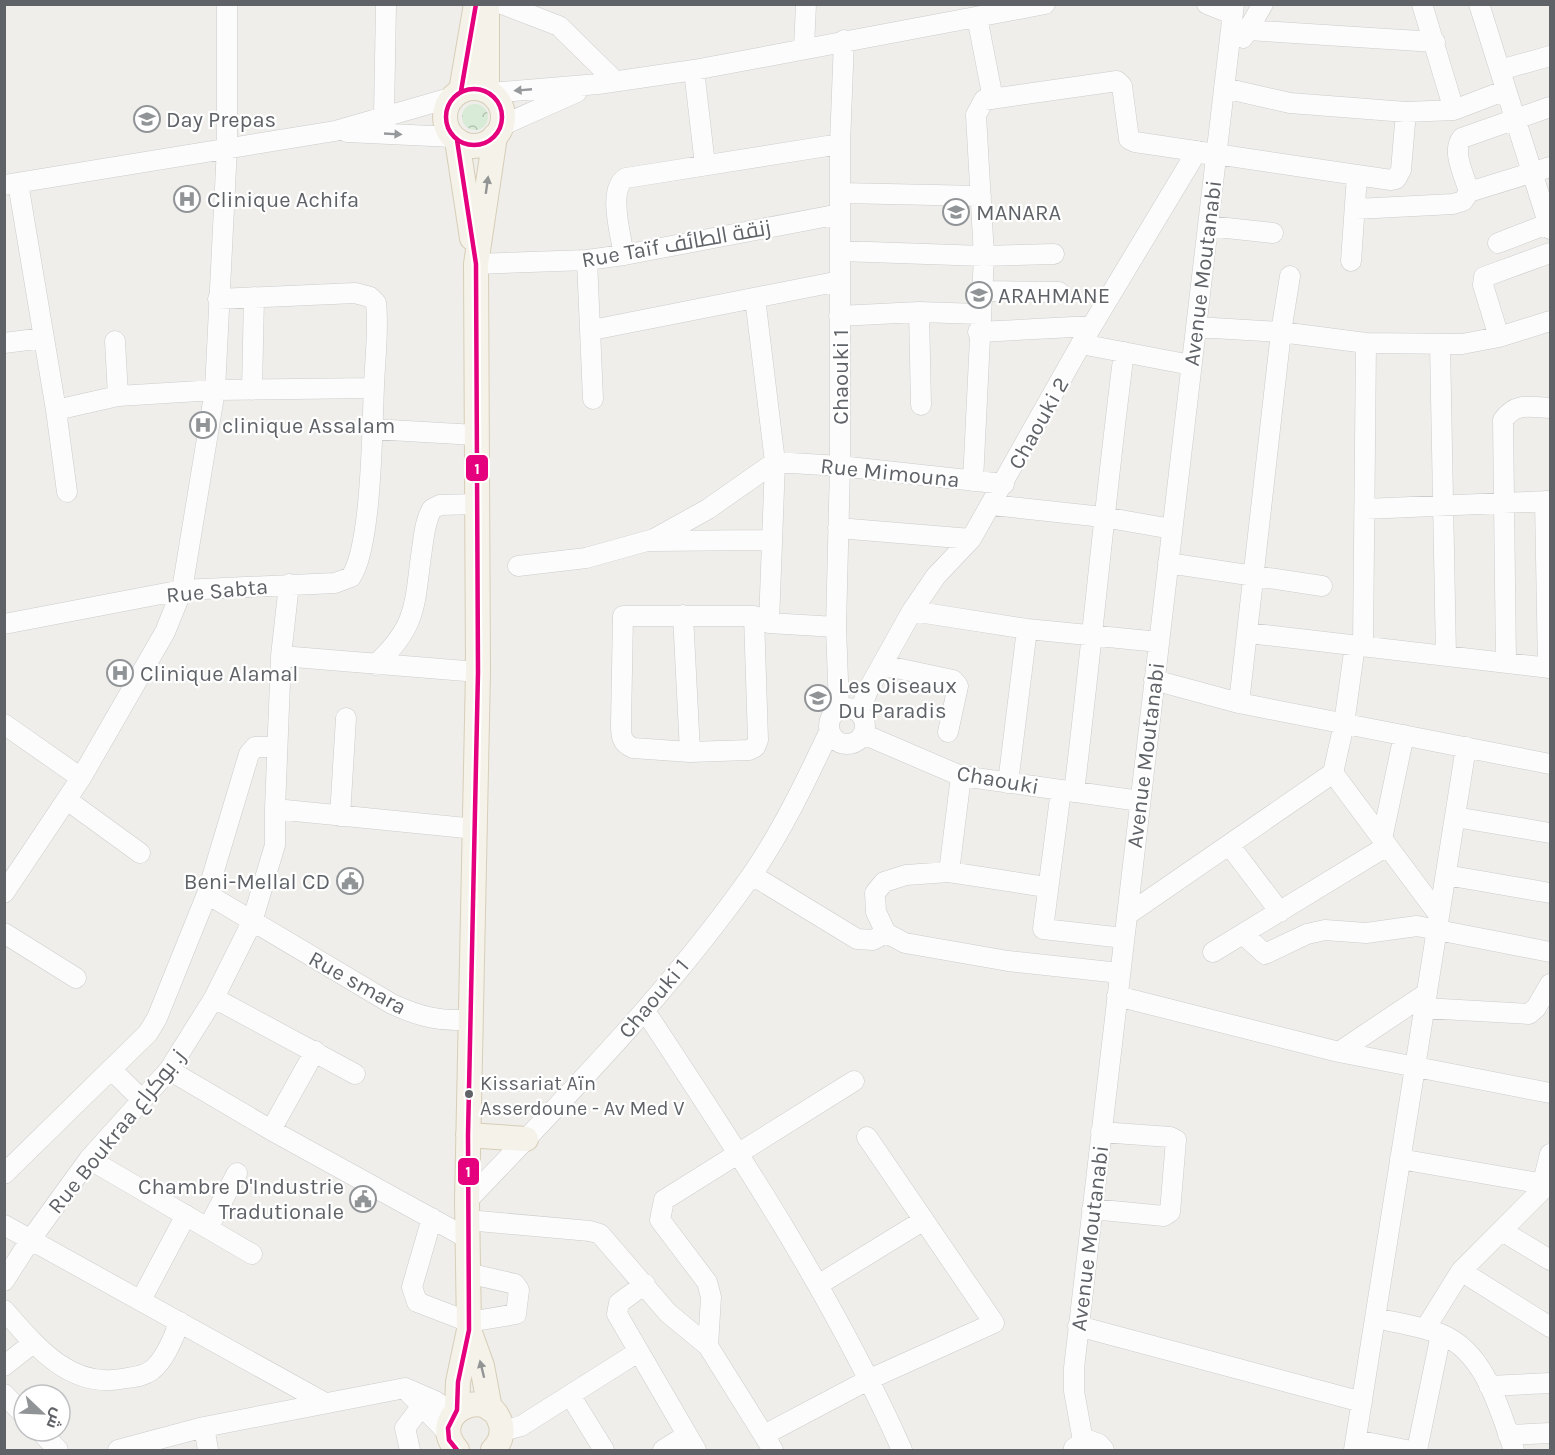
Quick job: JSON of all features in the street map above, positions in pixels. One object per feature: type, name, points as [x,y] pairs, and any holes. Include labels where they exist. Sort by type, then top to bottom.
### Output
[{"type":"main road","points":[[457,94],[476,4]]},
{"type":"main road","points":[[454,1427],[458,1382],[469,1326],[468,1135],[478,672],[476,264],[502,111],[488,92],[487,4]]},
{"type":"main road","points":[[476,264],[455,138],[446,122],[448,105],[457,94],[470,88],[488,92]]},
{"type":"main road","points":[[455,138],[473,145],[481,144],[498,131]]},
{"type":"main road","points":[[468,1135],[526,1139]]},
{"type":"main road","points":[[469,1326],[482,1366],[490,1409],[500,1423],[497,1445]]},
{"type":"main road","points":[[454,1427],[476,1404],[490,1409]]},
{"type":"street","points":[[4,893],[81,778],[165,632],[182,590],[214,390],[226,147],[227,4]]},
{"type":"street","points":[[384,115],[386,4]]},
{"type":"street","points":[[502,4],[559,26],[607,82]]},
{"type":"street","points":[[804,48],[806,4]]},
{"type":"street","points":[[488,92],[607,82],[694,70],[844,40],[977,17],[1022,6],[1045,4]]},
{"type":"street","points":[[1208,4],[1233,10]]},
{"type":"street","points":[[1263,4],[1225,79],[1290,103],[1406,112],[1454,110],[1506,90]]},
{"type":"street","points":[[1422,4],[1454,110]]},
{"type":"street","points":[[1479,4],[1515,119],[1541,170],[1550,225],[1498,243]]},
{"type":"street","name":"Avenue Moutanabi","points":[[1078,1446],[1074,1391],[1078,1326],[1208,226],[1206,152],[1225,79],[1233,10]]},
{"type":"street","points":[[977,17],[993,99]]},
{"type":"street","points":[[1248,30],[1435,42]]},
{"type":"street","name":"Chaouki 1","points":[[844,40],[840,144],[840,466],[836,627],[839,708],[846,710]]},
{"type":"street","points":[[1500,70],[1550,58]]},
{"type":"street","points":[[694,70],[705,165]]},
{"type":"street","points":[[973,481],[984,256],[976,115],[984,100],[1117,81],[1122,86],[1129,139],[1135,142],[1357,176],[1396,178],[1401,170],[1406,112]]},
{"type":"street","points":[[498,131],[541,106],[607,82]]},
{"type":"street","points":[[67,492],[44,338],[11,184],[226,147],[335,131],[457,94]]},
{"type":"street","points":[[1469,192],[1457,151],[1457,144],[1462,138],[1551,107]]},
{"type":"street","points":[[335,131],[455,138]]},
{"type":"street","points":[[624,255],[616,201],[617,188],[626,177],[840,144]]},
{"type":"street","name":"Chaouki 2","points":[[846,710],[869,688],[912,610],[936,576],[971,539],[1081,344],[1206,152]]},
{"type":"street","points":[[1356,209],[1453,204],[1463,201],[1469,192],[1541,170]]},
{"type":"street","points":[[1351,261],[1357,176]]},
{"type":"street","points":[[840,193],[981,196]]},
{"type":"street","name":"Rue Taïf زنقة الطائف","points":[[476,264],[587,260],[624,255],[840,214]]},
{"type":"street","points":[[1208,226],[1274,233]]},
{"type":"street","points":[[840,250],[984,256],[1054,254]]},
{"type":"street","points":[[1499,337],[1483,285],[1484,277],[1551,253]]},
{"type":"street","points":[[587,260],[592,330],[593,399]]},
{"type":"street","points":[[1239,703],[1281,332],[1290,276]]},
{"type":"street","points":[[592,330],[840,281]]},
{"type":"street","points":[[983,291],[1059,292]]},
{"type":"street","points":[[218,299],[355,294],[372,298],[376,303],[372,429],[476,435]]},
{"type":"street","points":[[252,390],[254,297]]},
{"type":"street","points":[[755,298],[775,462],[772,540],[761,620],[758,740],[755,747],[749,750],[690,752],[633,748],[623,742],[621,724],[623,616],[683,615],[761,620],[836,627]]},
{"type":"street","points":[[840,316],[919,312],[979,323],[1092,326]]},
{"type":"street","points":[[919,312],[921,405]]},
{"type":"street","points":[[1196,327],[1281,332],[1366,343],[1462,344],[1499,337],[1551,321]]},
{"type":"street","points":[[4,343],[44,338]]},
{"type":"street","points":[[115,341],[118,396]]},
{"type":"street","points":[[1127,915],[1333,773],[1359,646],[1365,509],[1366,343]]},
{"type":"street","points":[[1081,344],[1191,365]]},
{"type":"street","points":[[1440,344],[1446,656]]},
{"type":"street","points":[[1124,352],[1103,517],[1094,637],[1067,791],[1046,887],[1043,928],[1124,938]]},
{"type":"street","points":[[56,410],[118,396],[214,390],[374,388]]},
{"type":"street","points":[[1506,663],[1502,502],[1503,420],[1510,411],[1518,406],[1551,408]]},
{"type":"street","name":"Rue Sabta","points":[[4,624],[182,590],[335,583],[351,577],[359,561],[367,499],[372,429]]},
{"type":"street","points":[[518,566],[586,558],[647,541],[708,509],[775,462]]},
{"type":"street","name":"Rue Mimouna","points":[[775,462],[840,466],[1004,484]]},
{"type":"street","points":[[1248,633],[1549,668],[1548,501],[1365,509]]},
{"type":"street","points":[[375,665],[392,649],[410,622],[416,601],[426,524],[432,509],[440,505],[476,504]]},
{"type":"street","points":[[992,504],[1172,528]]},
{"type":"street","points":[[838,528],[971,539]]},
{"type":"street","points":[[647,541],[772,540]]},
{"type":"street","points":[[1168,563],[1322,585]]},
{"type":"street","name":"Rue Boukraa ز. بوكراع","points":[[31,1239],[89,1159],[169,1070],[214,998],[252,922],[275,845],[281,656],[289,584]]},
{"type":"street","points":[[912,610],[1027,629],[1159,642]]},
{"type":"street","points":[[683,615],[690,752]]},
{"type":"street","points":[[1008,783],[1027,629]]},
{"type":"street","points":[[281,656],[478,672]]},
{"type":"street","points":[[882,665],[953,680],[958,686],[948,732]]},
{"type":"street","points":[[1154,680],[1239,703],[1551,764]]},
{"type":"street","points":[[846,710],[865,725],[863,735],[854,743],[835,738],[829,720],[846,710]]},
{"type":"street","points":[[340,816],[346,718]]},
{"type":"street","points":[[4,724],[81,778]]},
{"type":"street","name":"Chaouki","points":[[863,735],[961,776],[1140,801]]},
{"type":"street","points":[[1213,952],[1280,912],[1385,842],[1404,735]]},
{"type":"street","name":"Chaouki 1","points":[[467,1220],[526,1139],[645,1011],[752,875],[810,773],[835,738]]},
{"type":"street","points":[[4,1174],[142,1041],[157,1018],[207,894],[251,750],[277,747]]},
{"type":"street","points":[[1406,1450],[1355,1445],[1466,747]]},
{"type":"street","points":[[1333,773],[1385,842],[1438,922]]},
{"type":"street","points":[[949,872],[961,776]]},
{"type":"street","points":[[67,800],[141,852]]},
{"type":"street","points":[[275,809],[476,830]]},
{"type":"street","points":[[1455,817],[1551,833]]},
{"type":"street","points":[[1230,846],[1280,912]]},
{"type":"street","points":[[1046,887],[949,872],[906,875],[884,882],[875,893],[876,912],[886,933],[905,943],[1008,961],[1120,973]]},
{"type":"street","points":[[1446,874],[1551,893]]},
{"type":"street","points":[[752,875],[857,939],[873,940],[886,933]]},
{"type":"street","name":"Rue smara","points":[[207,894],[392,1005],[412,1013],[444,1020],[471,1018]]},
{"type":"street","points":[[1243,934],[1265,954],[1307,934],[1325,930],[1366,933],[1438,922],[1551,952]]},
{"type":"street","points":[[4,933],[76,978]]},
{"type":"street","points":[[1339,1052],[1426,1000],[1529,1014],[1550,986]]},
{"type":"street","points":[[1117,996],[1339,1052],[1551,1093]]},
{"type":"street","points":[[214,998],[355,1074]]},
{"type":"street","points":[[645,1011],[740,1154],[818,1285],[870,1378],[902,1450]]},
{"type":"street","points":[[271,1130],[315,1051]]},
{"type":"street","points":[[112,1070],[142,1100]]},
{"type":"street","points":[[169,1070],[271,1130],[432,1218],[590,1231],[600,1234],[668,1313],[708,1346],[769,1443],[870,1378],[994,1323],[867,1137]]},
{"type":"street","points":[[708,1346],[711,1297],[707,1282],[660,1220],[660,1210],[664,1200],[854,1081]]},
{"type":"street","points":[[1092,1209],[1164,1216],[1170,1212],[1176,1140],[1170,1137],[1101,1132]]},
{"type":"street","points":[[1417,1450],[1433,1332],[1461,1271],[1548,1183],[1551,1154]]},
{"type":"street","points":[[89,1159],[252,1254]]},
{"type":"street","points":[[1400,1159],[1548,1183]]},
{"type":"street","points":[[208,1228],[237,1173]]},
{"type":"street","points":[[141,1300],[186,1215]]},
{"type":"street","points":[[432,1218],[412,1287],[417,1302],[469,1326],[516,1314],[519,1290],[512,1282],[467,1273]]},
{"type":"street","points":[[818,1285],[924,1220]]},
{"type":"street","name":"Rue Boukraa ز. بوكراع","points":[[4,1225],[325,1403]]},
{"type":"street","points":[[1502,1231],[1551,1260]]},
{"type":"street","points":[[4,1281],[31,1239]]},
{"type":"street","points":[[1461,1271],[1551,1327]]},
{"type":"street","points":[[645,1284],[617,1306],[622,1325],[692,1443],[663,1450]]},
{"type":"street","points":[[4,1310],[33,1343],[70,1372],[84,1378],[107,1382],[139,1376],[152,1370],[161,1359],[180,1322]]},
{"type":"street","points":[[1375,1318],[1433,1332],[1461,1344],[1474,1357],[1489,1386],[1511,1443],[1551,1432]]},
{"type":"street","points":[[1078,1326],[1362,1402]]},
{"type":"street","points":[[4,1366],[33,1343]]},
{"type":"street","points":[[497,1445],[521,1426],[638,1352]]},
{"type":"street","points":[[1489,1386],[1551,1383]]},
{"type":"street","points":[[405,1388],[421,1407],[454,1427]]},
{"type":"street","points":[[118,1450],[204,1427],[405,1388],[435,1401],[454,1427]]},
{"type":"street","points":[[570,1395],[604,1450]]},
{"type":"street","points":[[411,1450],[405,1428],[421,1407]]},
{"type":"street","points":[[204,1427],[208,1450]]},
{"type":"street","points":[[1078,1446],[1094,1441],[1104,1450]]},
{"type":"green space","points":[[475,104],[484,108],[488,117],[484,126],[475,130],[466,126],[462,117],[466,108]]},
{"type":"transit line","name":"1","points":[[461,91],[476,4]]},
{"type":"transit line","name":"1","points":[[468,89],[480,89],[490,93],[498,101],[502,117],[498,133],[490,141],[480,145],[468,145],[458,141],[450,133],[446,123],[446,111],[450,101],[458,93],[468,89]]},
{"type":"transit line","name":"1","points":[[457,140],[476,264],[478,672],[468,1135],[469,1330],[458,1382],[457,1410],[448,1428],[449,1440],[457,1450]]},
{"type":"place","name":"Day Prepas","points":[[147,119]]},
{"type":"place","name":"Clinique Achifa","points":[[187,199]]},
{"type":"place","name":"MANARA","points":[[956,212]]},
{"type":"place","name":"ARAHMANE","points":[[979,295]]},
{"type":"place","name":"clinique Assalam","points":[[203,425]]},
{"type":"place","name":"Clinique Alamal","points":[[120,673]]},
{"type":"place","name":"Les Oiseaux Du Paradis","points":[[818,698]]},
{"type":"place","name":"Beni-Mellal CD","points":[[350,881]]},
{"type":"place","name":"Kissariat Aïn Asserdoune - Av Med V","points":[[469,1094]]},
{"type":"place","name":"Chambre D'Industrie Tradutionale","points":[[363,1199]]}]
